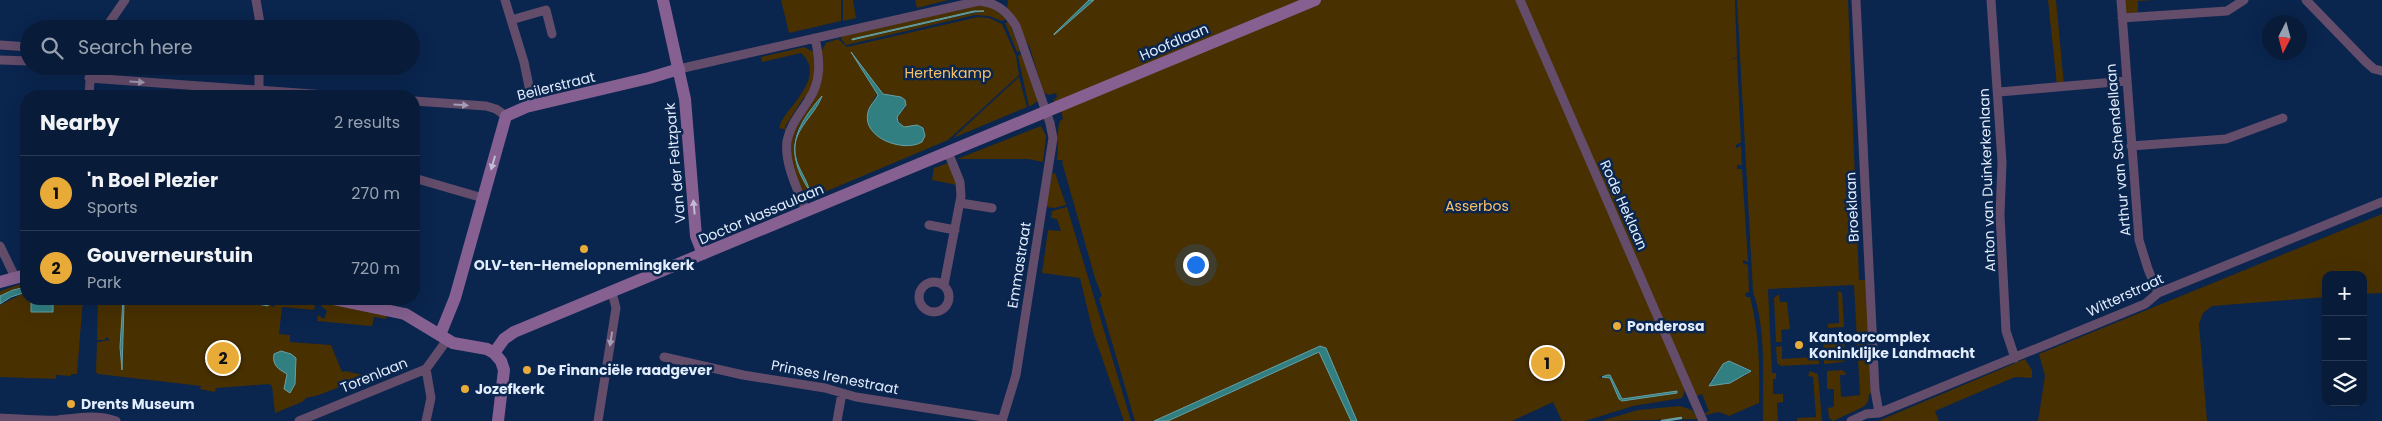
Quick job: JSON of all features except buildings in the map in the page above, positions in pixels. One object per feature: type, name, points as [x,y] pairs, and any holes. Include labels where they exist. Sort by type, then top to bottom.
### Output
[{"type":"street","points":[[111,20],[125,0]]},
{"type":"street","points":[[256,0],[259,20]]},
{"type":"street","points":[[505,0],[524,62],[533,106]]},
{"type":"street","points":[[663,0],[679,69],[970,3],[988,2],[1000,7],[1016,26],[1046,112]]},
{"type":"street","name":"Hoofdlaan","points":[[1046,112],[1315,0]]},
{"type":"street","name":"Rode Heklaan","points":[[1520,0],[1703,421]]},
{"type":"street","name":"Broeklaan","points":[[1856,0],[1875,390],[1879,413]]},
{"type":"street","name":"Anton van Duinkerkenlaan","points":[[1992,0],[1999,92],[2002,170],[2000,215],[2006,331],[2015,358]]},
{"type":"street","name":"Arthur van Schendellaan","points":[[2121,0],[2139,240],[2158,294]]},
{"type":"street","points":[[2122,18],[2227,11],[2244,0]]},
{"type":"street","points":[[2306,0],[2366,62],[2374,69],[2382,71]]},
{"type":"street","points":[[511,20],[546,10],[552,34]]},
{"type":"street","points":[[806,211],[790,165],[787,148],[792,126],[812,96],[817,82],[819,64],[815,38]]},
{"type":"street","points":[[0,45],[20,46]]},
{"type":"street","points":[[0,60],[20,61]]},
{"type":"street","name":"Beilerstraat","points":[[444,338],[506,116],[533,106],[679,69]]},
{"type":"street","name":"Van der Feltzpark","points":[[679,69],[685,99],[696,236],[703,254]]},
{"type":"street","points":[[89,90],[90,75]]},
{"type":"street","points":[[259,90],[260,75]]},
{"type":"street","points":[[89,78],[225,90]]},
{"type":"street","points":[[1999,92],[2126,81]]},
{"type":"street","points":[[420,101],[486,106],[496,109],[506,116]]},
{"type":"street","name":"Doctor Nassaulaan","points":[[494,353],[511,333],[1046,112]]},
{"type":"street","name":"Emmastraat","points":[[1002,420],[1016,374],[1050,162],[1053,138],[1046,112]]},
{"type":"street","points":[[2131,146],[2226,139],[2283,118]]},
{"type":"street","points":[[944,285],[960,203],[960,182],[948,152]]},
{"type":"street","points":[[420,180],[484,198]]},
{"type":"street","name":"Witterstraat","points":[[1851,421],[1866,414],[1879,413],[2015,358],[2145,304],[2158,294],[2382,202]]},
{"type":"street","points":[[960,203],[992,208]]},
{"type":"street","points":[[929,225],[955,230]]},
{"type":"street","points":[[0,246],[20,275]]},
{"type":"street","points":[[0,282],[20,276]]},
{"type":"street","points":[[598,421],[616,308],[612,292]]},
{"type":"street","points":[[362,305],[405,314],[459,345],[487,349],[494,353],[501,361],[504,370],[498,421]]},
{"type":"street","name":"Torenlaan","points":[[299,421],[426,369],[444,338]]},
{"type":"street","name":"Prinses Irenestraat","points":[[664,357],[743,375],[1002,420]]},
{"type":"street","points":[[426,369],[431,398],[426,421]]},
{"type":"street","points":[[837,421],[842,393]]},
{"type":"street","points":[[0,418],[57,420],[74,417],[110,420]]},
{"type":"green space","points":[[781,0],[841,0],[841,21],[789,33]]},
{"type":"green space","points":[[843,0],[853,0],[856,18],[843,21]]},
{"type":"green space","points":[[915,0],[948,0],[917,8]]},
{"type":"green space","name":"Asserbos","points":[[1008,0],[1735,0],[1737,57],[1730,60],[1737,58],[1741,142],[1736,145],[1736,148],[1741,146],[1742,165],[1737,165],[1737,169],[1742,169],[1748,262],[1743,260],[1743,263],[1748,265],[1749,292],[1745,293],[1746,297],[1750,297],[1757,336],[1759,403],[1729,416],[1719,412],[1705,415],[1709,411],[1702,394],[1696,396],[1679,376],[1685,390],[1682,398],[1633,406],[1585,421],[1562,421],[1553,402],[1512,421],[1357,421],[1326,348],[1320,346],[1154,421],[1135,421],[1099,298],[1102,296],[1095,278],[1063,160],[1057,160],[1058,130],[1060,121],[1063,119],[1061,110],[1053,101],[1057,97],[1056,93],[1049,95],[1043,92],[1030,48],[1007,9]],"holes":[[[1741,366],[1751,370],[1745,376],[1709,383],[1719,370]],[[1611,376],[1622,399],[1677,392],[1622,401],[1619,399],[1610,378],[1598,378]]]},
{"type":"green space","points":[[1737,0],[1848,0],[1859,280],[1867,280],[1872,393],[1869,394],[1868,402],[1863,407],[1833,421],[1829,418],[1828,408],[1834,407],[1834,389],[1827,389],[1827,371],[1842,370],[1846,373],[1845,375],[1840,375],[1841,397],[1860,395],[1854,285],[1768,289],[1772,373],[1776,373],[1776,379],[1773,379],[1773,394],[1783,394],[1783,402],[1777,403],[1778,421],[1763,421],[1762,340],[1753,292]]},
{"type":"green space","points":[[2048,0],[2056,0],[2064,85],[2057,86]]},
{"type":"green space","points":[[2125,0],[2154,0],[2138,1],[2138,13],[2126,13]]},
{"type":"green space","points":[[981,5],[991,7],[1007,19],[1002,21],[989,16],[975,15],[846,45],[841,39],[842,36]],"holes":[[[974,11],[983,11],[852,39]]]},
{"type":"green space","name":"Hertenkamp","points":[[978,17],[989,18],[1002,24],[1016,56],[1019,75],[948,140],[820,194],[816,194],[812,190],[802,194],[790,156],[791,136],[812,101],[821,52],[826,43],[838,39],[847,47]],"holes":[[[851,52],[883,95],[901,97],[906,102],[905,108],[897,117],[900,124],[904,127],[920,126],[925,130],[913,146],[878,137],[871,105],[877,94]],[[821,97],[819,104],[802,126],[796,144],[797,161],[809,190],[797,165],[794,148],[795,139],[802,122]]]},
{"type":"green space","points":[[1009,21],[1020,51],[1017,52],[1005,23]]},
{"type":"green space","points":[[804,47],[816,53],[815,77],[807,97],[804,97],[785,127],[787,130],[779,128],[809,79],[810,70],[808,62],[801,53],[762,62],[761,57]]},
{"type":"green space","points":[[1022,54],[1038,101],[1029,107],[1018,56]]},
{"type":"green space","points":[[1019,77],[1027,107],[953,138]]},
{"type":"green space","points":[[1041,126],[1046,136],[1043,162],[1028,159],[957,159]]},
{"type":"green space","points":[[948,163],[957,185],[932,180],[934,168]]},
{"type":"green space","points":[[1055,173],[1066,205],[1054,208],[1046,207],[1052,174]]},
{"type":"green space","points":[[1067,207],[1131,421],[1124,421],[1093,332],[1080,278],[1042,273],[1048,230],[1061,231],[1057,219],[1051,218],[1052,211]]},
{"type":"green space","points":[[2382,214],[2382,293],[2367,294],[2367,271],[2322,271],[2322,297],[2212,306],[2203,313],[2199,324],[2207,421],[2038,421],[2045,376],[2039,354]]},
{"type":"green space","points":[[20,284],[20,288],[0,296],[0,291]]},
{"type":"green space","points":[[1838,291],[1842,293],[1844,327],[1828,328],[1828,324],[1839,323]]},
{"type":"green space","points":[[1779,294],[1780,302],[1787,302],[1790,329],[1781,330],[1782,342],[1776,342],[1774,298]]},
{"type":"green space","points":[[20,295],[20,305],[83,305],[77,374],[71,374],[71,376],[56,375],[56,379],[0,377],[0,305]]},
{"type":"green space","points":[[98,305],[271,305],[274,307],[274,305],[315,305],[314,310],[282,307],[279,334],[290,335],[290,342],[331,345],[342,372],[346,371],[367,376],[319,395],[306,398],[302,402],[275,413],[272,386],[269,384],[216,388],[215,392],[200,389],[201,386],[98,374],[96,372],[97,342],[110,340],[106,337],[105,340],[97,340]]},
{"type":"green space","points":[[338,305],[387,314],[386,319],[374,317],[372,326],[317,321],[318,315],[324,319],[327,311],[321,306]]},
{"type":"green space","points":[[1829,333],[1844,333],[1845,360],[1843,362],[1824,364],[1823,337],[1826,338],[1826,342],[1830,341]]},
{"type":"green space","points":[[1815,345],[1818,345],[1819,364],[1781,366],[1777,363],[1776,347],[1782,346],[1782,359],[1814,357]]},
{"type":"green space","points":[[1319,352],[1351,421],[1168,421]]},
{"type":"green space","points":[[2025,359],[2032,370],[2032,378],[2015,377],[1935,411],[1939,421],[1878,421]]},
{"type":"green space","points":[[1810,371],[1818,374],[1822,421],[1797,421],[1797,418],[1816,417],[1813,377],[1808,376]]},
{"type":"green space","points":[[1680,406],[1692,410],[1698,419],[1601,421],[1638,410]]},
{"type":"shaded area","points":[[1089,0],[1094,0],[1054,35],[1054,34]]},
{"type":"shaded area","points":[[974,11],[984,11],[852,40],[852,39]]},
{"type":"shaded area","points":[[851,52],[883,94],[901,97],[905,100],[906,105],[897,117],[898,122],[904,127],[917,125],[923,128],[925,136],[922,142],[905,146],[895,144],[877,136],[871,129],[868,121],[868,112],[878,95]]},
{"type":"shaded area","points":[[822,96],[818,104],[799,132],[796,140],[799,130],[805,119]]},
{"type":"shaded area","points":[[795,149],[797,162],[809,190],[801,176],[797,163]]},
{"type":"shaded area","points":[[20,288],[20,294],[0,304],[0,296]]},
{"type":"shaded area","points":[[31,305],[53,305],[53,312],[31,312]]},
{"type":"shaded area","points":[[123,305],[124,305],[122,370],[120,347]]},
{"type":"shaded area","points":[[1320,346],[1326,348],[1357,421],[1351,421],[1319,352],[1168,421],[1154,421]]},
{"type":"shaded area","points":[[281,351],[291,354],[296,358],[295,384],[290,393],[284,389],[287,374],[278,368],[274,361],[274,354]]},
{"type":"shaded area","points":[[1729,361],[1751,371],[1730,383],[1709,386],[1723,364]]},
{"type":"shaded area","points":[[1610,375],[1622,399],[1677,391],[1677,393],[1622,401],[1619,399],[1610,378],[1602,377]]},
{"type":"waterway","points":[[1662,421],[1681,418]]},
{"type":"place","name":"OLV-ten-Hemelopnemingkerk","points":[[584,249]]},
{"type":"place","name":"Ponderosa","points":[[1617,326]]},
{"type":"place","name":"Kantoorcomplex Koninklijke Landmacht","points":[[1799,345]]},
{"type":"place","name":"Gouverneurstuin","points":[[223,358]]},
{"type":"place","name":"'n Boel Plezier","points":[[1547,363]]},
{"type":"place","name":"De Financiële raadgever","points":[[527,370]]},
{"type":"place","name":"Jozefkerk","points":[[465,389]]},
{"type":"place","name":"Drents Museum","points":[[71,404]]}]
